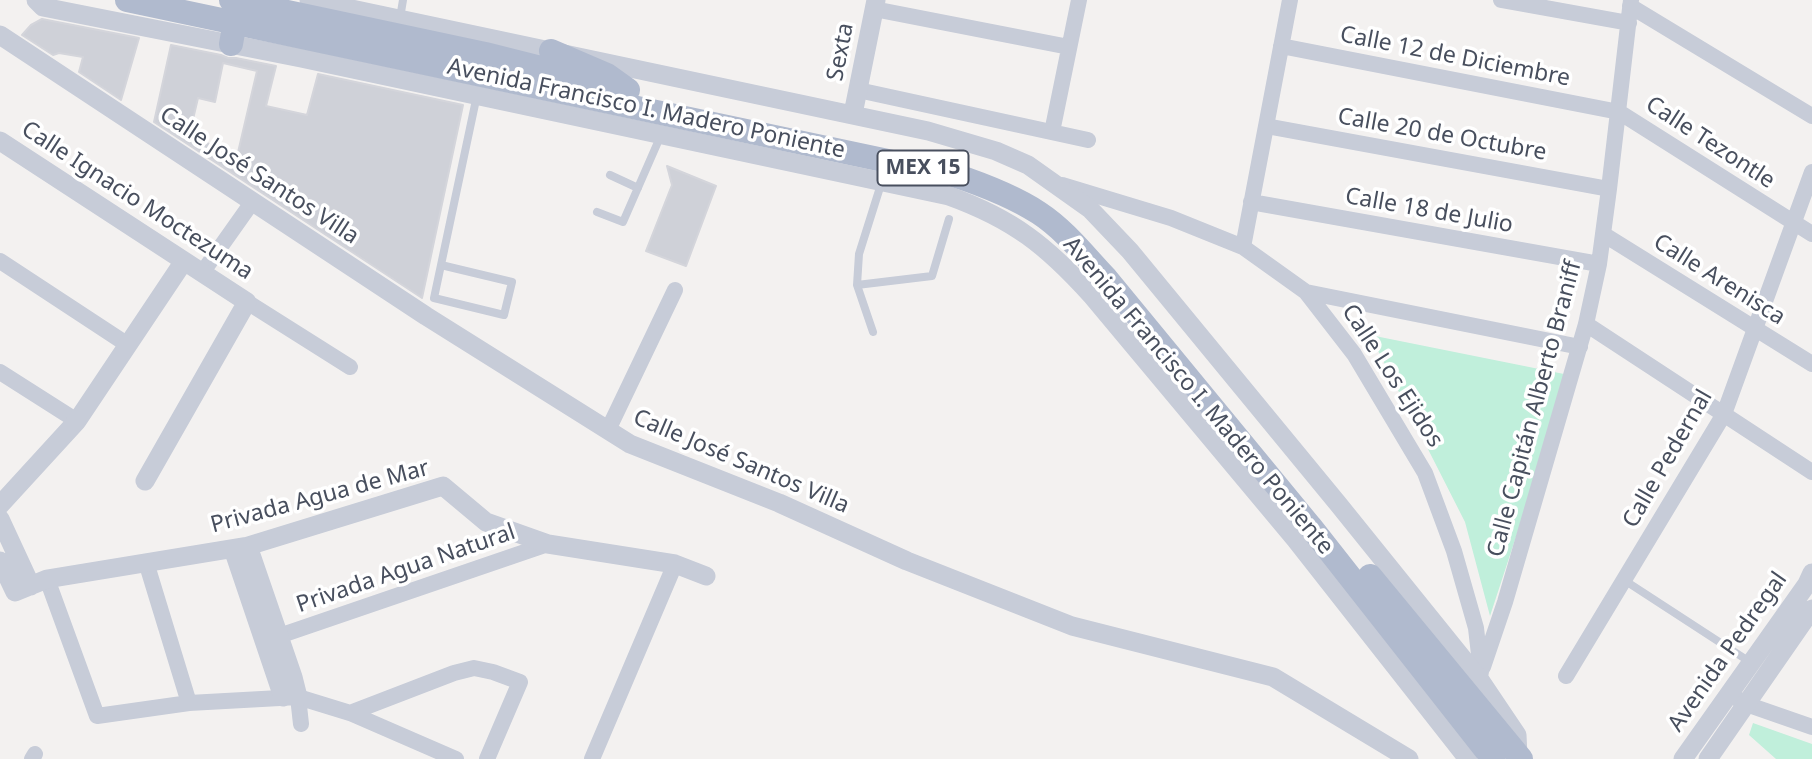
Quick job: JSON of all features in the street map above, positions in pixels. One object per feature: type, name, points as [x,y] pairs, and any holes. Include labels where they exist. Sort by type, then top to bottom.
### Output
[{"type":"main road","name":"Avenida Francisco I. Madero Poniente","points":[[127,0],[233,22],[628,90],[958,161],[991,172],[1047,200],[1082,228],[1116,267],[1520,757]]},
{"type":"main road","name":"Avenida Francisco I. Madero Poniente","points":[[233,22],[298,4],[354,12],[477,62],[954,175],[987,186],[1041,214],[1106,278],[1310,526],[1481,755]]},
{"type":"main road","points":[[551,51],[607,75],[628,90]]},
{"type":"street","points":[[36,0],[43,7],[233,22]]},
{"type":"street","points":[[1052,132],[1079,0]]},
{"type":"street","points":[[1243,247],[1290,0]]},
{"type":"street","points":[[1501,0],[1630,10],[1812,116]]},
{"type":"street","name":"Avenida Francisco I. Madero Poniente","points":[[298,4],[330,2],[354,12],[401,10],[477,62],[551,51],[928,131],[996,151],[1028,165],[1090,209],[1130,251],[1481,676],[1517,735],[1520,757]]},
{"type":"street","points":[[875,5],[1069,47]]},
{"type":"street","name":"Sexta","points":[[853,114],[875,5]]},
{"type":"street","name":"Calle Capitán Alberto Braniff","points":[[1481,676],[1586,324],[1599,264],[1630,10]]},
{"type":"street","name":"Calle José Santos Villa","points":[[0,35],[426,316],[630,444],[779,503],[907,561],[1072,626],[1273,677],[1409,759]]},
{"type":"street","name":"Calle 12 de Diciembre","points":[[1281,46],[1619,112]]},
{"type":"street","points":[[477,62],[661,135],[949,196],[981,207],[1032,237],[1063,264],[1481,755]]},
{"type":"street","points":[[858,90],[1088,140]]},
{"type":"street","name":"Calle Tezontle","points":[[1619,112],[1812,234]]},
{"type":"street","name":"Calle 20 de Octubre","points":[[1266,126],[1609,188]]},
{"type":"street","name":"Calle Ignacio Moctezuma","points":[[0,141],[247,302]]},
{"type":"street","name":"Calle Pedernal","points":[[1566,676],[1724,414],[1812,172]]},
{"type":"street","name":"Calle Los Ejidos","points":[[1050,181],[1171,218],[1243,247],[1306,292],[1354,354],[1425,473],[1454,551],[1476,628],[1481,676]]},
{"type":"street","points":[[202,273],[253,201]]},
{"type":"street","name":"Calle 18 de Julio","points":[[1251,202],[1599,264]]},
{"type":"street","name":"Calle Arenisca","points":[[1603,234],[1812,364]]},
{"type":"street","points":[[0,261],[128,345]]},
{"type":"street","points":[[5,493],[77,421],[184,261]]},
{"type":"street","points":[[608,430],[675,290]]},
{"type":"street","points":[[1306,292],[1580,347]]},
{"type":"street","points":[[145,481],[247,302],[349,367]]},
{"type":"street","points":[[1586,324],[1812,472]]},
{"type":"street","points":[[0,373],[77,421]]},
{"type":"street","name":"Privada Agua de Mar","points":[[31,585],[146,562],[241,548],[443,486],[486,522],[548,544],[676,564],[706,576]]},
{"type":"street","points":[[0,519],[97,716],[189,704],[291,697],[350,712],[456,759]]},
{"type":"street","name":"Privada Agua Natural","points":[[279,636],[548,544]]},
{"type":"street","points":[[241,548],[279,636],[291,697]]},
{"type":"street","points":[[241,548],[301,724]]},
{"type":"street","points":[[0,561],[31,585]]},
{"type":"street","points":[[146,562],[189,704]]},
{"type":"street","points":[[592,759],[676,564]]},
{"type":"street","name":"Avenida Pedregal","points":[[1683,759],[1807,584],[1812,573]]},
{"type":"street","name":"Avenida Pedregal","points":[[1708,759],[1812,609]]},
{"type":"street","points":[[350,712],[454,673],[474,668],[493,672],[520,682],[487,759]]},
{"type":"street","points":[[1729,693],[1746,704],[1812,727]]},
{"type":"lane","points":[[441,265],[512,282],[504,315],[434,298],[477,62]]},
{"type":"lane","points":[[597,212],[623,222],[661,135]]},
{"type":"lane","points":[[610,176],[638,188]]},
{"type":"lane","points":[[873,332],[857,285],[859,254],[882,181]]},
{"type":"lane","points":[[857,285],[932,276],[948,219]]},
{"type":"lane","points":[[1624,580],[1751,663]]},
{"type":"green space","points":[[1370,335],[1569,375],[1490,616],[1465,522]]},
{"type":"green space","points":[[1753,723],[1812,744],[1812,759],[1776,759],[1749,735]]},
{"type":"building","points":[[42,19],[139,38],[121,100],[79,72],[83,57],[59,53],[53,55],[22,35],[31,25]]},
{"type":"building","points":[[171,45],[276,66],[266,106],[307,115],[318,74],[463,105],[422,298],[154,122]],"holes":[[[223,63],[257,71],[236,161],[190,132],[198,98],[215,102]]]},
{"type":"building","points":[[667,166],[716,186],[686,266],[646,251],[672,185]]}]
